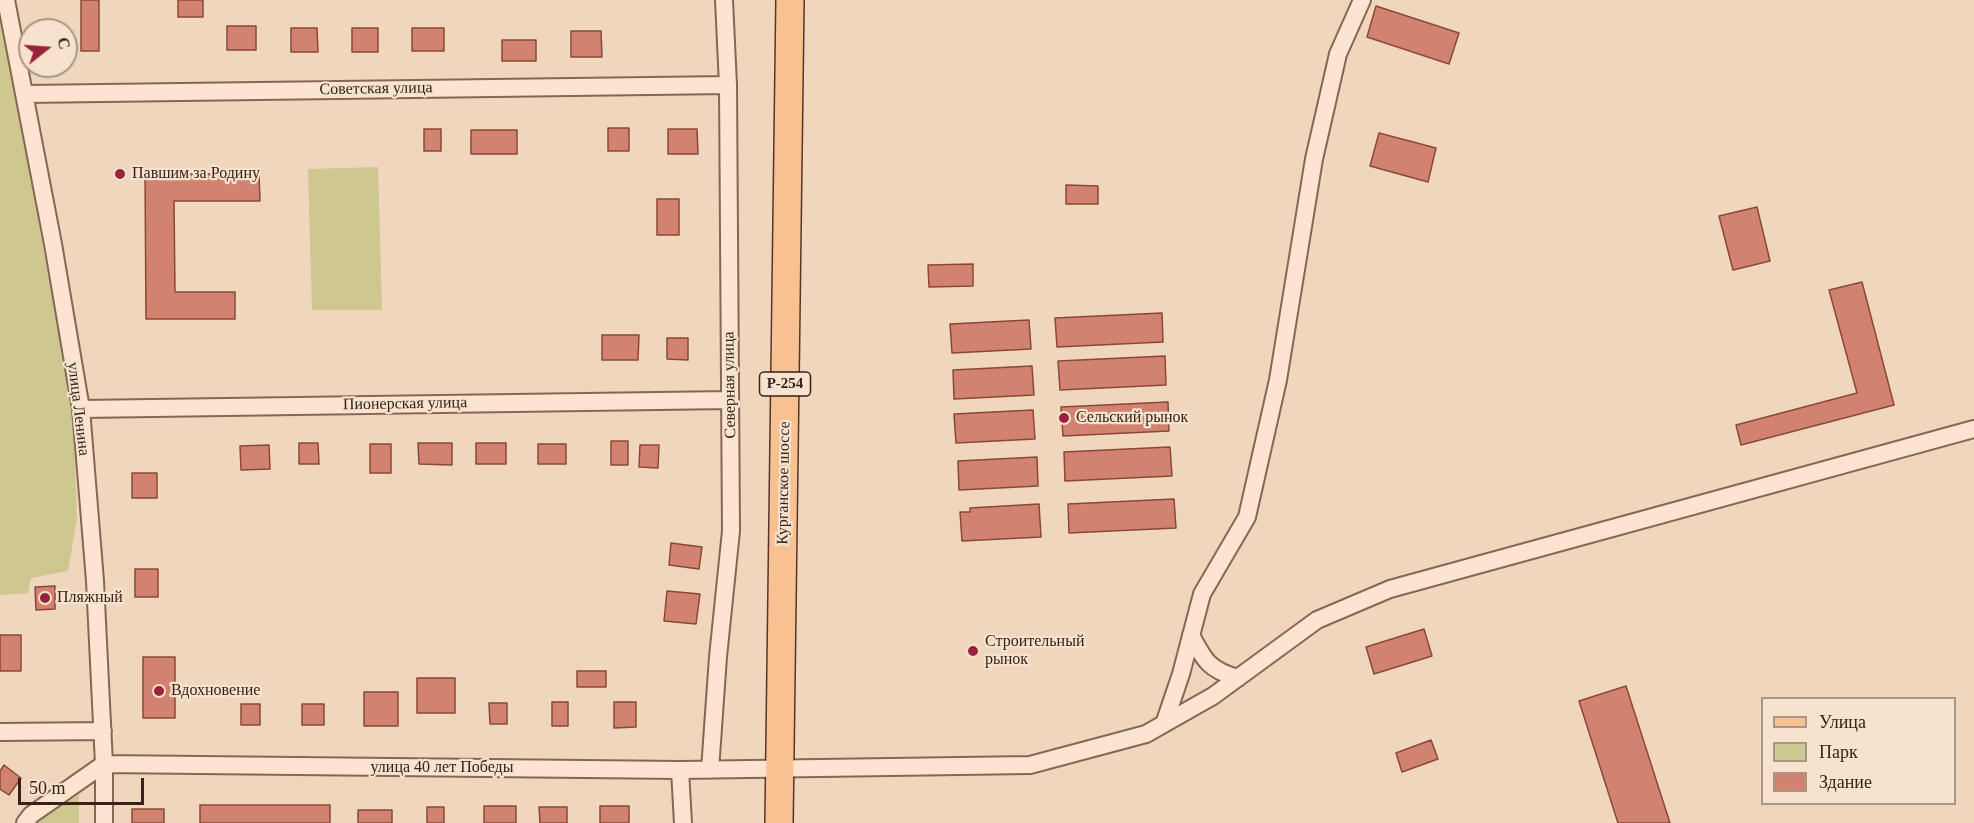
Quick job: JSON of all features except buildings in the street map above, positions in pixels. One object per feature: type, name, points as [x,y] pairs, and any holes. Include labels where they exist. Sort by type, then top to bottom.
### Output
[{"type":"main road","name":"Курганское шоссе","points":[[779,823],[790,0]]},
{"type":"street","name":"улица Ленина","points":[[6,0],[53,244],[81,409],[95,581],[103,731],[104,823]]},
{"type":"street","name":"Северная улица","points":[[710,770],[730,531],[728,85],[724,0]]},
{"type":"street","points":[[1164,724],[1181,674],[1202,594],[1247,517],[1278,380],[1316,147],[1338,54],[1362,0]]},
{"type":"street","name":"Советская улица","points":[[25,94],[728,85]]},
{"type":"street","name":"Пионерская улица","points":[[81,409],[729,400]]},
{"type":"street","name":"улица 40 лет Победы","points":[[104,764],[680,770],[1030,765],[1146,734],[1213,696],[1317,620],[1390,589],[1974,429]]},
{"type":"street","points":[[1191,634],[1204,660],[1220,673],[1238,678]]},
{"type":"street","points":[[0,732],[103,731]]},
{"type":"street","points":[[28,819],[104,764]]},
{"type":"street","points":[[680,770],[683,823]]},
{"type":"green space","points":[[0,15],[73,408],[77,518],[68,571],[31,578],[28,593],[0,595]]},
{"type":"green space","points":[[378,167],[382,310],[312,310],[308,169]]},
{"type":"green space","points":[[79,795],[79,823],[33,823],[34,821]]},
{"type":"place","name":"Павшим за Родину","points":[[120,174]]},
{"type":"place","name":"Сельский рынок","points":[[1064,418]]},
{"type":"place","name":"Пляжный","points":[[45,598]]},
{"type":"place","name":"Строительный рынок","points":[[973,651]]},
{"type":"place","name":"Вдохновение","points":[[159,691]]}]
